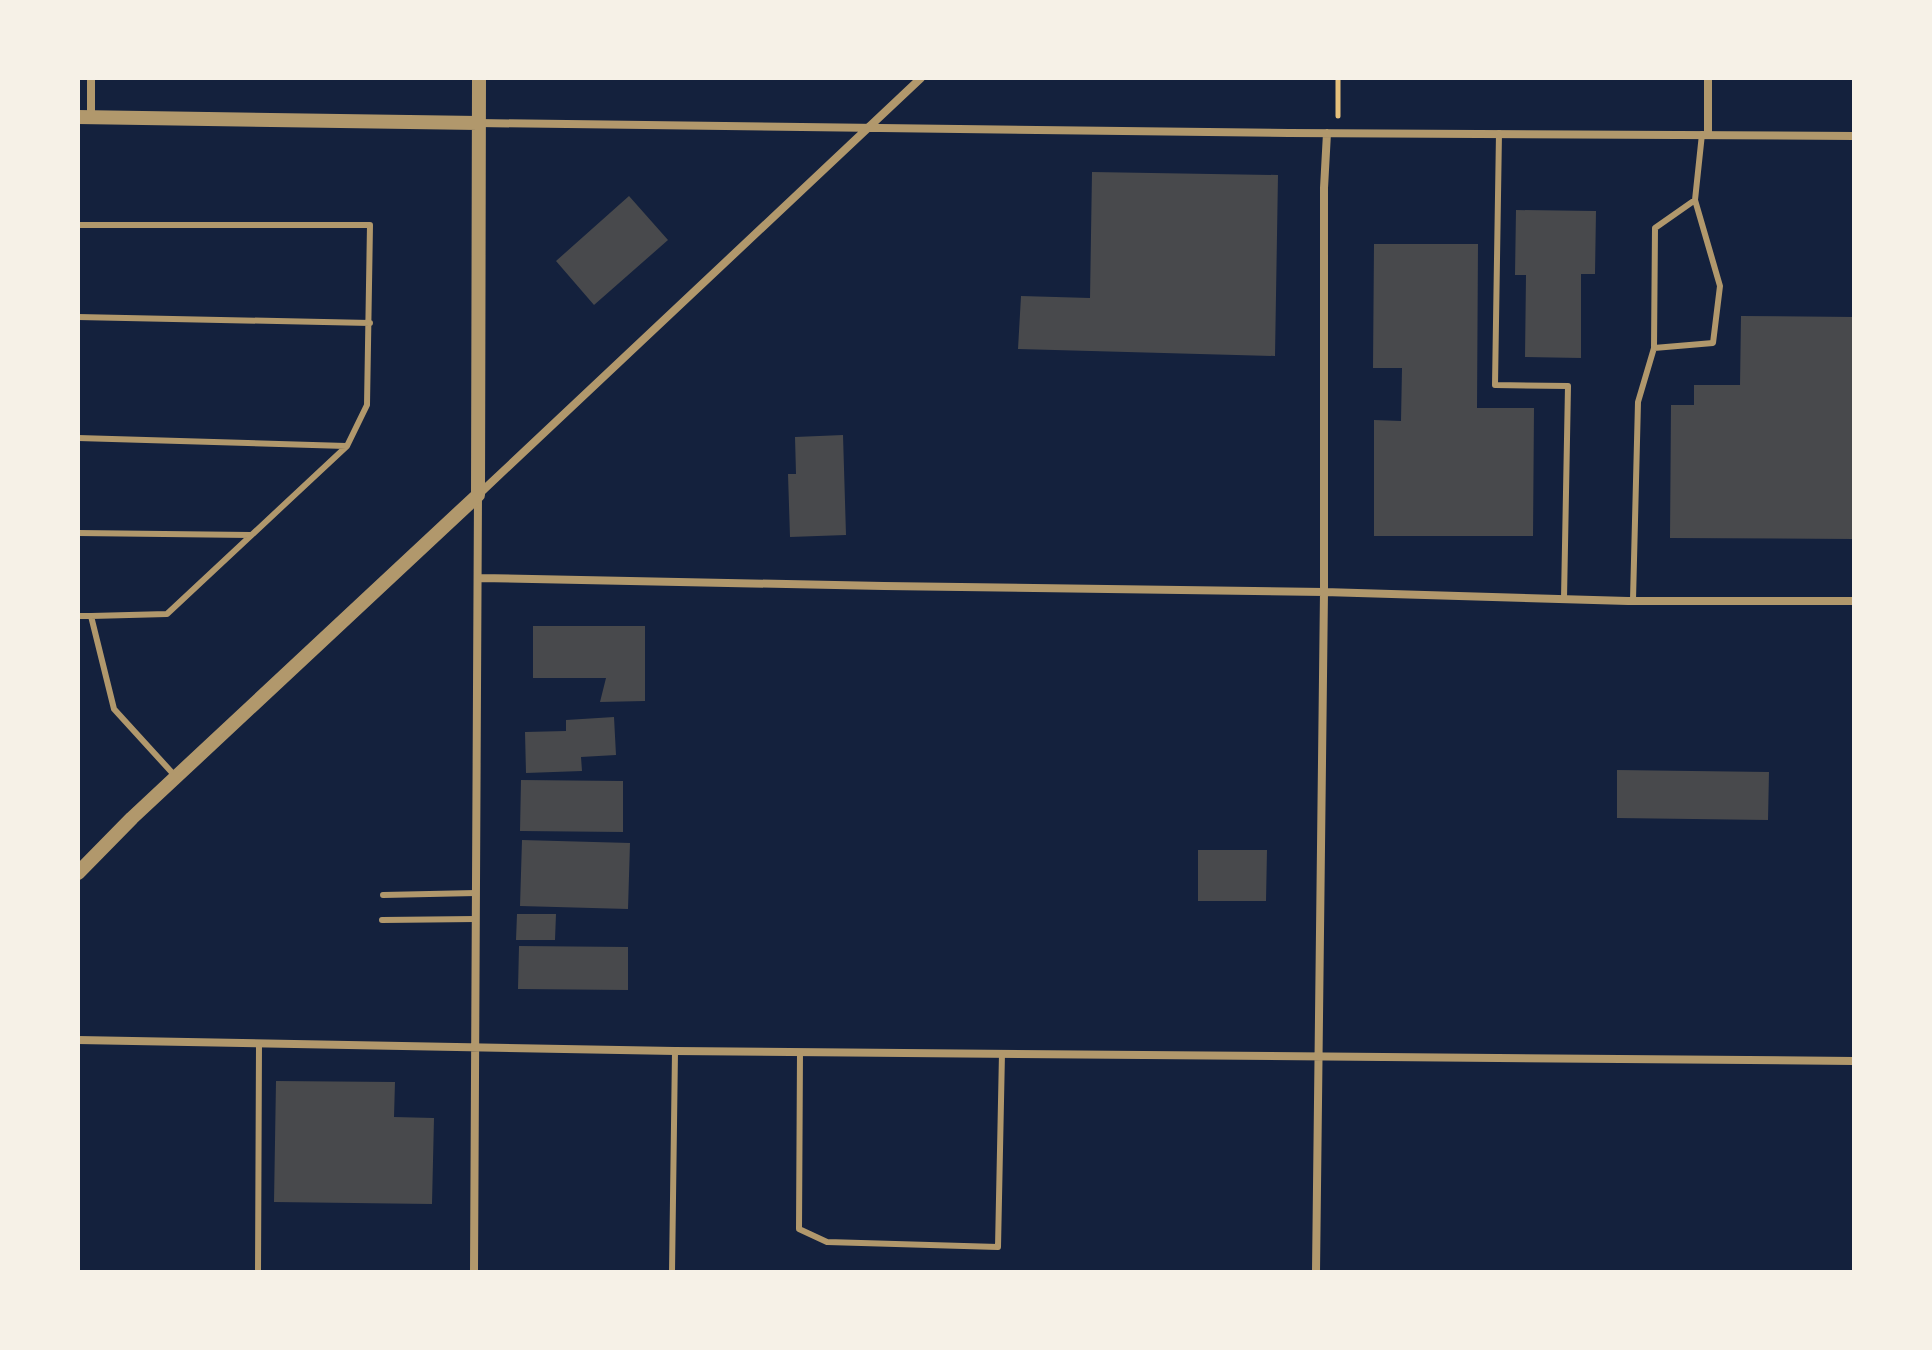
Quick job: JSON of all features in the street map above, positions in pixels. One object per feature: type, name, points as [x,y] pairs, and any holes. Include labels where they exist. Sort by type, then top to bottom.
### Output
[{"type":"street","points":[[91,78],[85,117],[865,129],[1854,136]]},
{"type":"street","points":[[474,1272],[479,78]]},
{"type":"street","points":[[78,873],[176,777],[921,78]]},
{"type":"street","points":[[1705,134],[1708,78]]},
{"type":"street","points":[[1316,1272],[1324,592],[1324,188],[1327,133]]},
{"type":"street","points":[[479,578],[1564,599],[1854,601]]},
{"type":"street","points":[[78,1040],[675,1051],[1854,1061]]},
{"type":"lane","points":[[1499,133],[1495,385],[1568,386],[1564,599]]},
{"type":"lane","points":[[1654,348],[1713,343],[1720,286],[1695,200],[1705,134]]},
{"type":"lane","points":[[1633,600],[1638,402],[1654,348],[1655,228],[1695,200]]},
{"type":"lane","points":[[78,225],[370,225],[367,405],[347,446],[167,614],[78,616]]},
{"type":"lane","points":[[78,317],[370,323]]},
{"type":"lane","points":[[78,438],[347,446]]},
{"type":"lane","points":[[78,533],[252,535]]},
{"type":"lane","points":[[91,616],[114,709],[176,777]]},
{"type":"lane","points":[[383,895],[476,893]]},
{"type":"lane","points":[[382,920],[476,919]]},
{"type":"lane","points":[[258,1272],[259,1044]]},
{"type":"lane","points":[[672,1272],[675,1051]]},
{"type":"lane","points":[[800,1052],[799,1229],[827,1242],[998,1247],[1002,1053]]},
{"type":"path","points":[[1338,78],[1338,133]]},
{"type":"building","points":[[1092,172],[1278,175],[1275,356],[1018,349],[1021,296],[1090,298]]},
{"type":"building","points":[[629,196],[668,240],[594,305],[556,261]]},
{"type":"building","points":[[1516,210],[1596,211],[1595,274],[1581,274],[1581,358],[1525,357],[1526,275],[1515,275]]},
{"type":"building","points":[[1374,244],[1478,244],[1477,408],[1534,408],[1533,536],[1374,536],[1374,420],[1401,421],[1402,368],[1373,368]]},
{"type":"building","points":[[1741,316],[1854,317],[1854,539],[1670,538],[1671,405],[1694,405],[1694,385],[1740,385]]},
{"type":"building","points":[[843,435],[846,535],[790,537],[788,474],[796,474],[795,437]]},
{"type":"building","points":[[533,626],[645,626],[645,701],[600,702],[606,678],[533,678]]},
{"type":"building","points":[[614,717],[616,755],[581,757],[582,771],[526,773],[525,732],[566,731],[566,720]]},
{"type":"building","points":[[1617,770],[1769,772],[1768,820],[1617,818]]},
{"type":"building","points":[[521,780],[623,781],[623,832],[520,831]]},
{"type":"building","points":[[522,840],[630,843],[628,909],[520,906]]},
{"type":"building","points":[[1198,850],[1267,850],[1266,901],[1198,901]]},
{"type":"building","points":[[517,914],[556,914],[555,940],[516,940]]},
{"type":"building","points":[[519,946],[628,947],[628,990],[518,989]]},
{"type":"building","points":[[276,1081],[395,1082],[394,1117],[434,1118],[432,1204],[274,1202]]}]
